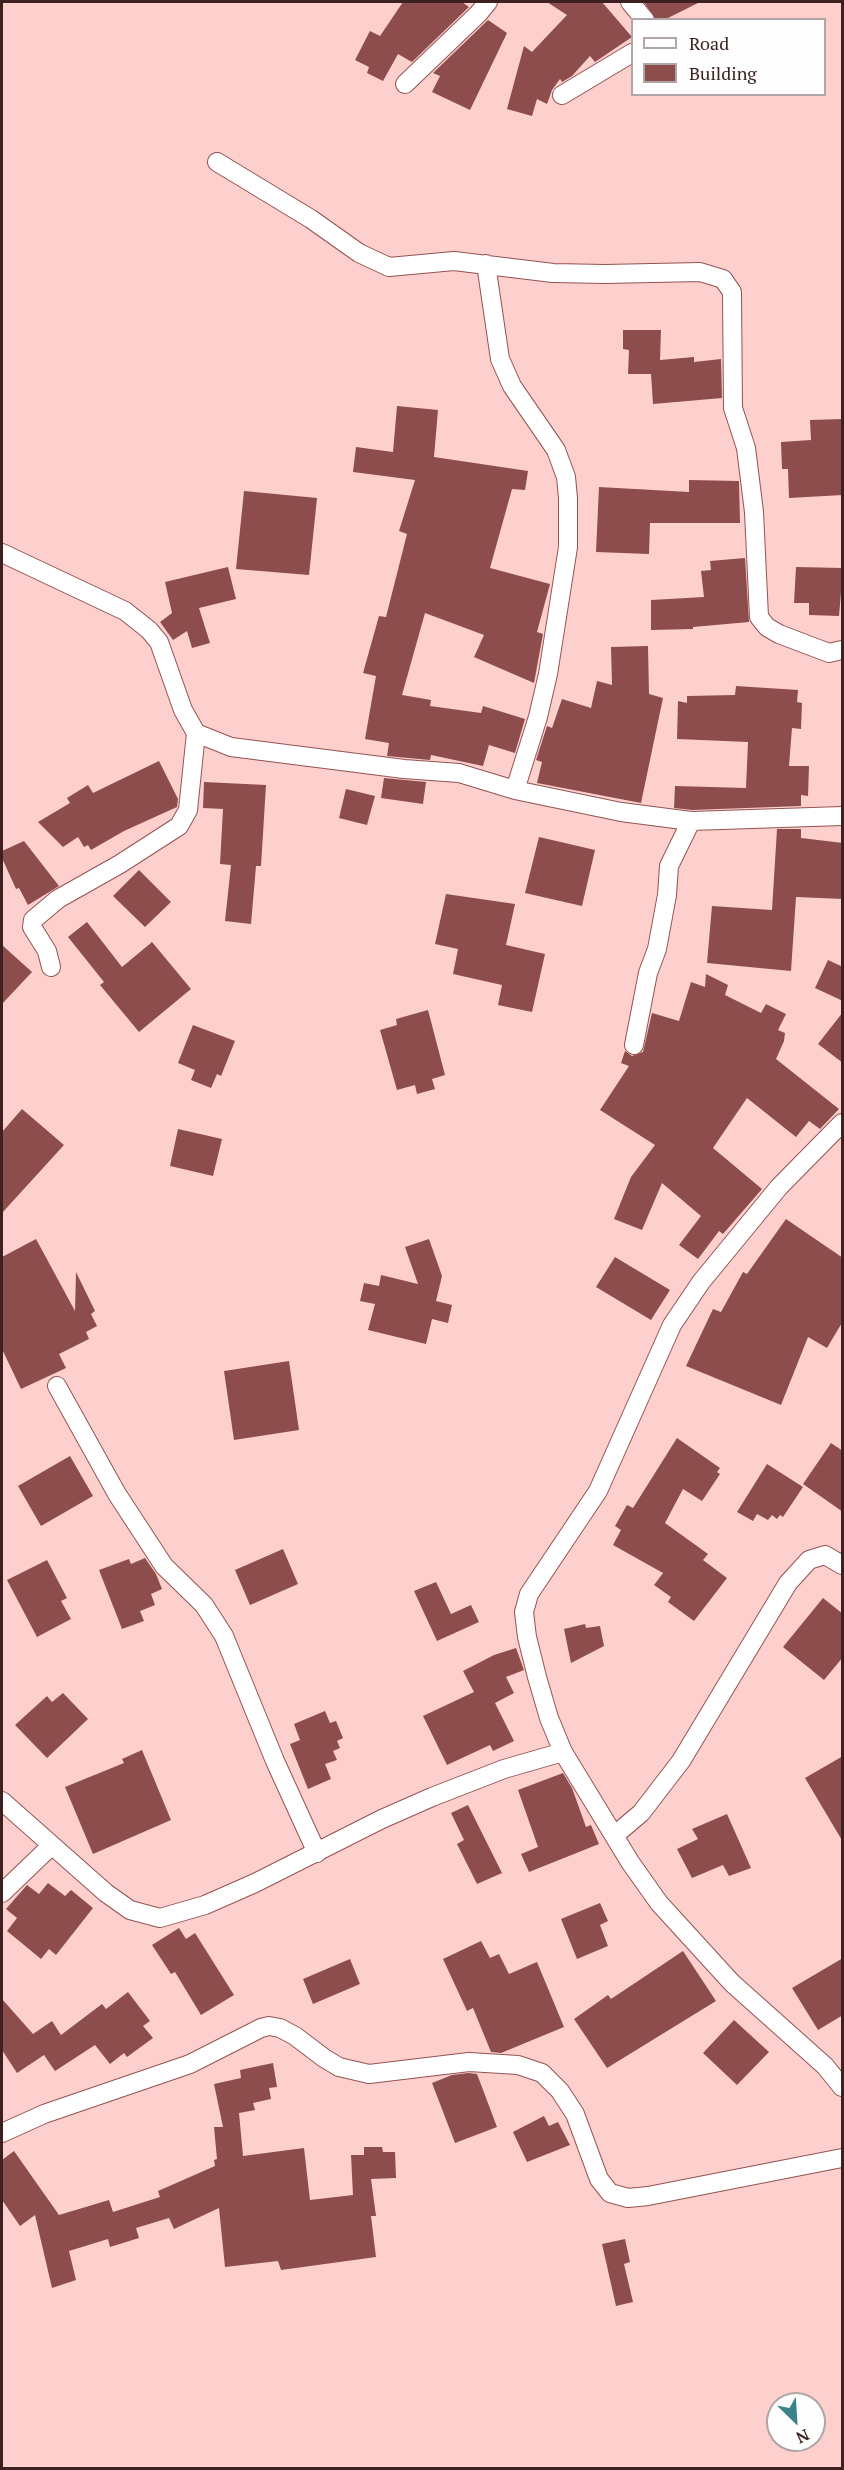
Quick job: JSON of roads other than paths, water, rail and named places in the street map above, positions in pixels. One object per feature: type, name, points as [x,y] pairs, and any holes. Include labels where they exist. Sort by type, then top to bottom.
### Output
[{"type":"street","points":[[405,84],[488,2]]},
{"type":"street","points":[[630,2],[643,18]]},
{"type":"street","points":[[562,95],[631,54]]},
{"type":"street","points":[[217,162],[311,219],[359,253],[389,267],[454,261],[553,273],[700,272],[723,279],[732,292],[733,408],[746,448],[754,512],[759,617],[767,627],[779,634],[829,653],[843,650]]},
{"type":"street","points":[[486,264],[500,359],[512,386],[556,450],[566,477],[568,498],[568,547],[548,674],[538,717],[515,790]]},
{"type":"street","points":[[2,553],[125,611],[149,630],[159,642],[183,710],[196,733],[188,810],[179,826],[120,864],[58,899],[33,920],[32,927],[47,951],[51,967]]},
{"type":"street","points":[[196,733],[231,747],[404,769],[459,773],[515,790],[621,812],[691,821],[843,816]]},
{"type":"street","points":[[634,1045],[648,973],[657,949],[667,895],[669,866],[691,821]]},
{"type":"street","points":[[843,1122],[778,1187],[695,1291],[672,1325],[598,1491],[529,1594],[524,1612],[527,1637],[549,1718],[564,1752],[659,1903],[732,1983],[825,2066],[843,2087]]},
{"type":"street","points":[[57,1386],[117,1494],[164,1566],[204,1605],[224,1636],[275,1761],[316,1853]]},
{"type":"street","points":[[615,1835],[641,1813],[681,1761],[788,1583],[809,1560],[817,1557],[825,1555],[843,1565]]},
{"type":"street","points":[[2,1801],[106,1893],[130,1910],[160,1918],[205,1905],[432,1797],[504,1768],[564,1752]]},
{"type":"street","points":[[2,1893],[51,1846]]},
{"type":"street","points":[[2,2133],[44,2114],[190,2064],[269,2026],[280,2028],[295,2036],[339,2067],[369,2074],[469,2062],[518,2065],[542,2073],[560,2091],[576,2114],[598,2179],[610,2193],[628,2198],[843,2158]]}]
